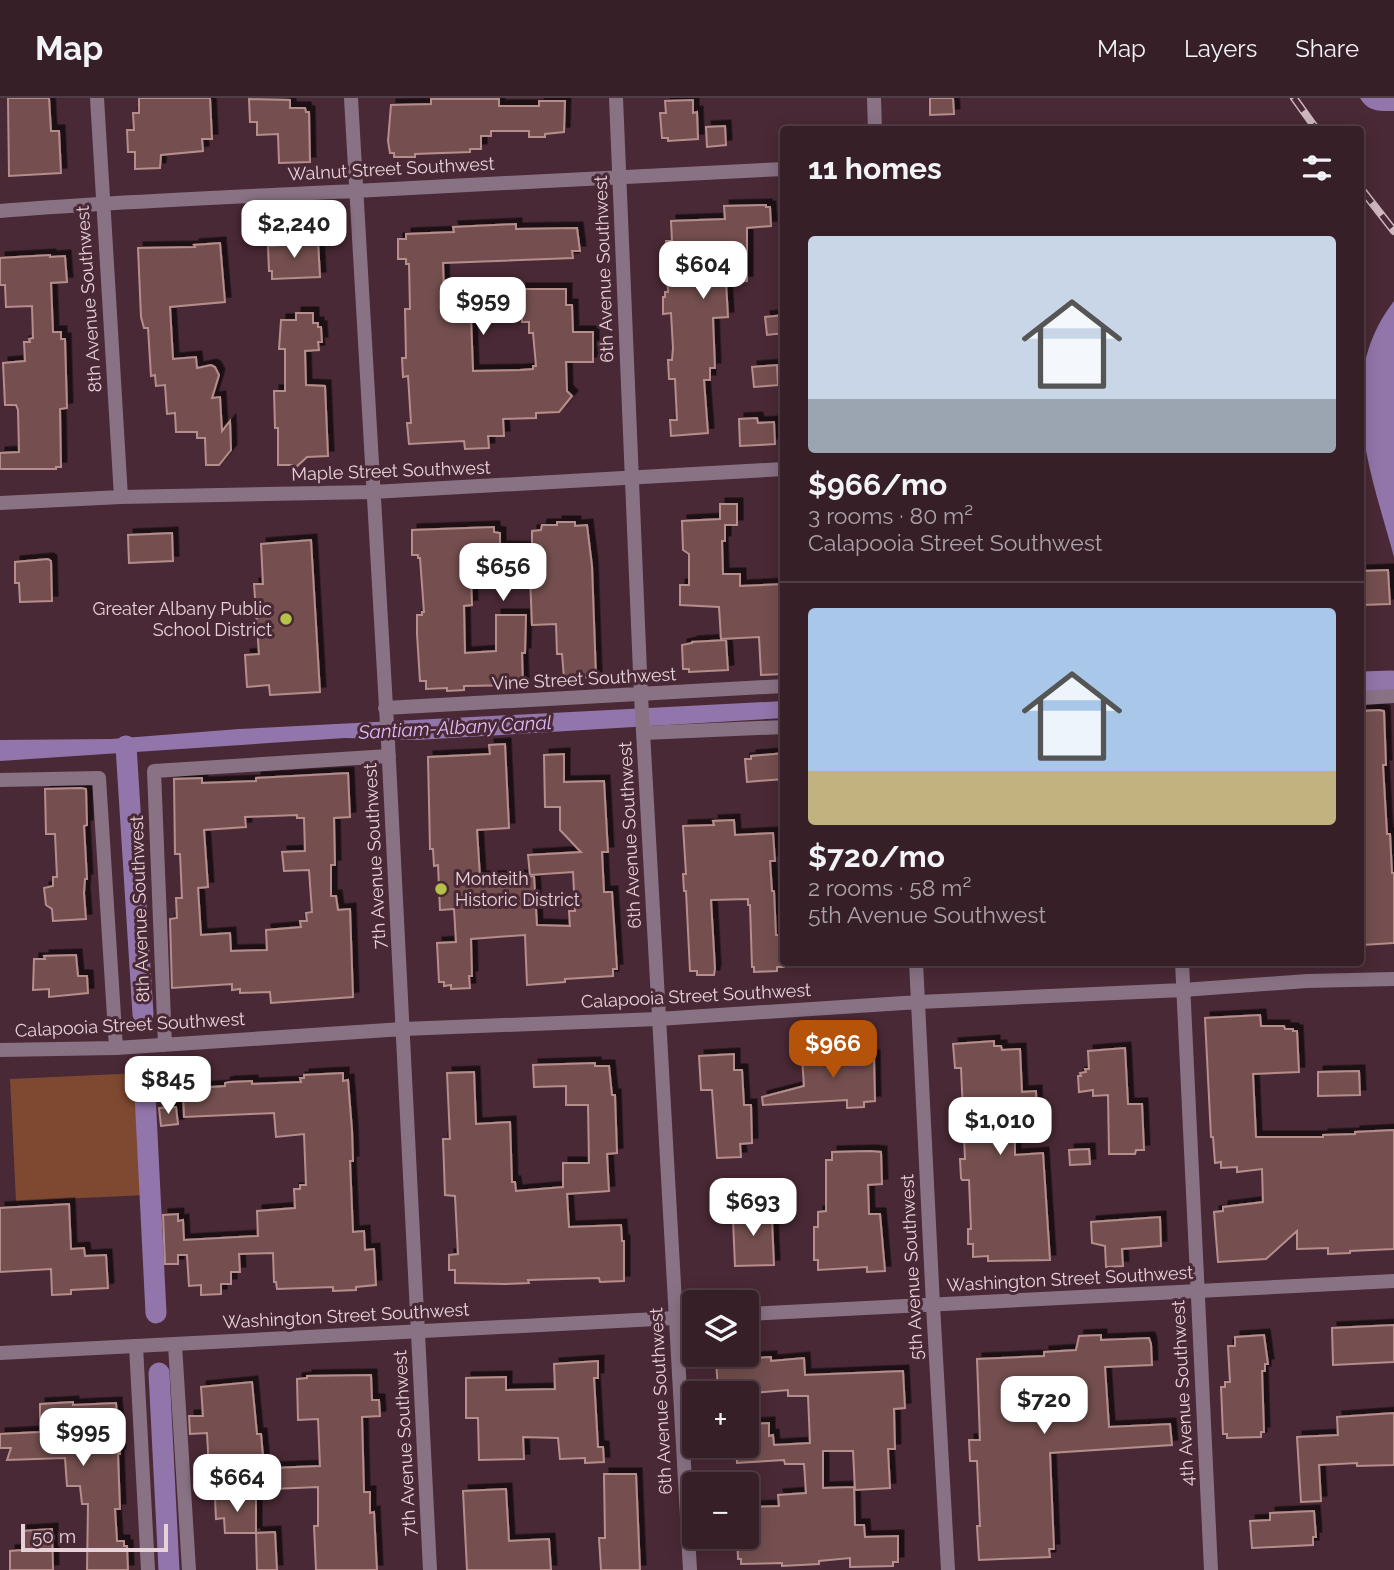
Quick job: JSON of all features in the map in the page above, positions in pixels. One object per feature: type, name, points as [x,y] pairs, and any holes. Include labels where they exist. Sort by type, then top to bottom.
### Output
[{"type":"street","name":"8th Avenue Southwest","points":[[97,98],[121,497]]},
{"type":"street","name":"7th Avenue Southwest","points":[[351,98],[430,1570]]},
{"type":"street","name":"6th Avenue Southwest","points":[[616,98],[641,700],[690,1570]]},
{"type":"street","points":[[874,98],[875,126]]},
{"type":"street","name":"Walnut Street Southwest","points":[[0,211],[102,202],[780,169]]},
{"type":"street","name":"Maple Street Southwest","points":[[0,503],[121,497],[373,492],[780,469]]},
{"type":"street","name":"Vine Street Southwest","points":[[386,715],[641,700],[780,686]]},
{"type":"street","points":[[1364,698],[1394,696]]},
{"type":"street","points":[[644,731],[780,727]]},
{"type":"street","name":"8th Avenue Southwest","points":[[165,1045],[154,771],[388,749]]},
{"type":"street","name":"8th Avenue Southwest","points":[[0,780],[99,778],[116,1048]]},
{"type":"street","name":"5th Avenue Southwest","points":[[916,966],[948,1570]]},
{"type":"street","name":"4th Avenue Southwest","points":[[1182,966],[1211,1570]]},
{"type":"street","name":"Calapooia Street Southwest","points":[[0,1050],[116,1048],[403,1029],[658,1019],[919,1002],[1183,990],[1307,981],[1394,979]]},
{"type":"street","name":"Washington Street Southwest","points":[[759,1313],[1394,1281]]},
{"type":"street","name":"Washington Street Southwest","points":[[0,1353],[682,1318]]},
{"type":"street","points":[[174,1345],[189,1570]]},
{"type":"street","points":[[136,1346],[148,1570]]},
{"type":"shaded area","points":[[142,1073],[147,1195],[16,1201],[10,1079]]},
{"type":"water","points":[[1360,98],[1394,98],[1394,111],[1370,108]]},
{"type":"water","points":[[1394,301],[1394,557],[1364,438],[1364,370],[1376,331]]},
{"type":"water","points":[[780,701],[780,718],[417,740],[345,738],[0,761],[0,740],[111,739],[239,729]]},
{"type":"building","points":[[8,98],[49,98],[51,131],[59,131],[61,173],[9,176]]},
{"type":"building","points":[[139,98],[210,98],[212,139],[202,139],[203,151],[161,155],[160,168],[135,169],[135,152],[128,152],[127,130],[134,130],[133,113],[139,113]]},
{"type":"building","points":[[930,98],[953,98],[954,114],[930,115]]},
{"type":"building","points":[[249,99],[290,100],[290,108],[305,108],[306,112],[309,112],[310,162],[279,163],[278,134],[257,135],[257,122],[250,122]]},
{"type":"building","points":[[431,99],[499,99],[499,106],[539,106],[539,101],[565,101],[564,132],[545,134],[545,137],[529,137],[529,131],[491,131],[491,136],[481,136],[481,149],[470,149],[470,152],[394,157],[394,153],[390,153],[388,141],[391,105],[431,104]]},
{"type":"building","points":[[693,100],[693,113],[697,112],[698,139],[668,141],[668,138],[662,138],[660,113],[666,113],[665,101]]},
{"type":"building","points":[[725,126],[726,145],[707,147],[706,127]]},
{"type":"building","points":[[724,206],[770,207],[771,226],[747,228],[747,281],[726,282],[728,317],[713,318],[715,368],[710,368],[710,380],[704,380],[708,433],[671,436],[670,420],[677,420],[675,379],[669,379],[668,360],[672,360],[673,348],[671,313],[663,314],[663,297],[665,292],[668,292],[666,241],[672,241],[671,221],[725,219]]},
{"type":"building","points":[[516,224],[516,229],[577,228],[580,251],[572,251],[573,258],[443,263],[444,290],[470,290],[473,371],[533,369],[533,366],[536,366],[533,333],[529,333],[529,322],[522,322],[521,289],[566,289],[566,305],[572,305],[573,332],[593,332],[593,362],[566,362],[567,391],[572,396],[559,412],[536,413],[536,418],[503,419],[504,436],[488,436],[489,448],[465,449],[464,441],[409,444],[407,423],[411,423],[408,376],[403,377],[402,358],[406,358],[405,309],[410,309],[409,264],[406,264],[406,259],[398,259],[398,239],[406,239],[406,234],[454,232],[453,227]]},
{"type":"building","points":[[318,241],[320,277],[272,279],[268,246],[280,245],[280,242]]},
{"type":"building","points":[[220,243],[225,302],[170,307],[173,359],[196,357],[197,368],[211,365],[215,367],[219,375],[212,398],[220,397],[222,431],[230,421],[231,450],[219,465],[206,465],[205,438],[197,438],[197,432],[176,432],[175,413],[167,414],[165,385],[156,386],[155,375],[151,376],[148,328],[144,328],[141,317],[138,248],[195,247],[194,245]]},
{"type":"building","points":[[65,256],[67,282],[51,283],[53,332],[61,332],[61,339],[65,339],[67,408],[60,409],[61,467],[0,469],[0,453],[19,452],[18,410],[16,405],[5,405],[3,363],[25,361],[24,342],[30,342],[29,339],[33,338],[32,306],[6,307],[5,285],[0,285],[0,258]]},
{"type":"building","points":[[296,313],[313,313],[313,323],[318,323],[318,327],[321,327],[322,342],[318,342],[319,350],[305,351],[306,385],[325,386],[328,456],[307,457],[295,468],[292,465],[278,465],[274,391],[285,391],[285,349],[279,349],[281,320],[296,320]]},
{"type":"building","points":[[780,315],[780,333],[767,335],[765,317]]},
{"type":"building","points":[[777,365],[778,385],[754,387],[752,367]]},
{"type":"building","points":[[757,418],[758,423],[774,422],[775,444],[740,446],[739,419]]},
{"type":"building","points":[[720,504],[737,504],[737,525],[725,525],[725,541],[722,541],[723,574],[740,574],[740,586],[780,584],[780,674],[761,675],[759,637],[721,639],[719,607],[680,605],[680,585],[689,585],[689,554],[683,550],[682,521],[720,519]]},
{"type":"building","points":[[557,522],[575,522],[575,526],[587,525],[592,566],[596,677],[564,678],[562,654],[557,654],[556,624],[532,625],[530,576],[471,578],[472,605],[464,606],[465,653],[496,651],[496,615],[526,615],[525,653],[522,653],[523,685],[464,686],[464,690],[447,691],[447,688],[426,689],[426,681],[420,681],[417,634],[417,615],[424,612],[420,558],[418,555],[412,555],[412,530],[494,527],[494,532],[500,533],[500,547],[532,548],[532,531],[541,530],[542,525],[557,525]]},
{"type":"building","points":[[172,533],[173,561],[129,563],[128,535]]},
{"type":"building","name":"Greater Albany Public School District","points":[[311,540],[320,692],[270,695],[269,685],[247,687],[245,655],[259,654],[254,584],[263,584],[261,544]]},
{"type":"building","points":[[51,561],[52,601],[20,602],[19,583],[15,583],[15,562]]},
{"type":"building","points":[[1388,570],[1390,604],[1364,605],[1364,571]]},
{"type":"building","points":[[726,640],[728,670],[689,672],[689,669],[683,669],[682,645]]},
{"type":"building","points":[[1364,711],[1384,711],[1386,765],[1383,765],[1387,834],[1390,834],[1394,873],[1394,943],[1364,945]]},
{"type":"building","points":[[505,744],[509,828],[477,830],[480,877],[534,876],[537,925],[570,926],[569,911],[575,911],[573,872],[530,875],[528,855],[581,852],[560,830],[560,807],[545,807],[544,755],[564,754],[564,782],[604,781],[608,852],[602,852],[604,892],[612,892],[617,969],[613,969],[613,976],[527,985],[525,935],[471,939],[470,988],[451,989],[451,985],[444,986],[444,982],[439,982],[437,943],[456,942],[454,909],[440,910],[438,865],[434,866],[433,849],[430,849],[428,757],[490,754],[489,745]]},
{"type":"building","points":[[780,753],[780,779],[747,782],[745,759],[751,759],[751,756]]},
{"type":"building","points":[[348,773],[350,817],[334,818],[335,865],[331,865],[331,896],[336,896],[338,910],[350,909],[353,997],[271,1003],[270,992],[240,993],[240,989],[232,990],[232,984],[172,988],[170,919],[177,918],[176,898],[182,898],[180,854],[175,854],[174,779],[202,778],[202,783],[256,781],[256,778]],"holes":[[[297,815],[297,818],[304,818],[305,851],[282,852],[284,871],[309,870],[312,912],[306,913],[307,921],[300,921],[301,927],[266,930],[267,950],[231,951],[230,933],[201,935],[198,888],[208,887],[204,830],[246,827],[245,817]]]},
{"type":"building","points":[[45,789],[86,789],[86,919],[53,921],[52,909],[46,905],[44,888],[53,886],[53,877],[57,877],[55,834],[46,834]]},
{"type":"building","points":[[734,820],[735,835],[773,833],[775,861],[770,861],[772,891],[776,935],[780,935],[780,966],[784,966],[777,967],[777,971],[754,972],[748,899],[711,900],[714,975],[697,975],[697,971],[690,971],[683,874],[686,874],[683,826],[714,825],[713,821]]},
{"type":"building","points":[[76,955],[78,976],[87,976],[88,993],[49,997],[49,989],[33,990],[34,959]]},
{"type":"building","points":[[1260,1015],[1261,1026],[1284,1026],[1285,1029],[1297,1031],[1299,1072],[1253,1074],[1256,1137],[1323,1137],[1394,1130],[1394,1249],[1328,1254],[1328,1248],[1297,1249],[1297,1231],[1266,1259],[1218,1262],[1214,1212],[1223,1211],[1223,1207],[1263,1202],[1262,1169],[1237,1172],[1237,1167],[1221,1168],[1221,1162],[1215,1163],[1211,1137],[1205,1018]]},
{"type":"building","points":[[994,1041],[994,1046],[1001,1046],[1002,1050],[1020,1049],[1022,1092],[1036,1091],[1037,1115],[1015,1117],[1015,1155],[1043,1153],[1050,1260],[988,1261],[988,1256],[973,1257],[973,1244],[968,1244],[968,1229],[971,1229],[969,1180],[961,1178],[960,1159],[965,1159],[961,1068],[955,1068],[953,1044]]},
{"type":"building","points":[[1125,1048],[1128,1104],[1142,1104],[1144,1150],[1136,1150],[1135,1154],[1109,1154],[1108,1095],[1093,1096],[1093,1090],[1079,1092],[1078,1076],[1086,1072],[1085,1069],[1089,1069],[1088,1051]]},
{"type":"building","points":[[859,1049],[859,1057],[874,1056],[875,1101],[864,1102],[864,1107],[847,1108],[847,1100],[763,1105],[762,1097],[804,1086],[802,1058],[812,1058],[812,1053]]},
{"type":"building","points":[[734,1054],[734,1070],[742,1070],[744,1105],[751,1105],[752,1143],[740,1144],[741,1157],[717,1158],[712,1090],[701,1090],[699,1056]]},
{"type":"building","points":[[595,1063],[595,1066],[609,1066],[612,1095],[615,1095],[617,1153],[607,1154],[609,1191],[567,1194],[569,1227],[621,1225],[624,1241],[624,1281],[600,1282],[599,1278],[528,1280],[529,1283],[506,1284],[455,1283],[455,1270],[449,1270],[449,1255],[458,1254],[455,1196],[445,1195],[443,1139],[450,1139],[447,1073],[474,1072],[476,1124],[510,1122],[512,1182],[515,1182],[516,1191],[563,1187],[563,1163],[589,1163],[588,1105],[566,1105],[566,1086],[534,1087],[533,1065]]},
{"type":"building","points":[[1359,1071],[1360,1095],[1318,1096],[1318,1072]]},
{"type":"building","points":[[343,1073],[343,1081],[348,1080],[352,1130],[353,1161],[350,1161],[353,1232],[364,1231],[365,1250],[374,1249],[376,1285],[356,1287],[356,1290],[333,1291],[333,1287],[277,1289],[274,1282],[273,1253],[239,1254],[240,1272],[231,1272],[231,1284],[221,1284],[221,1294],[201,1295],[201,1285],[189,1286],[187,1255],[178,1255],[178,1264],[165,1264],[163,1215],[178,1214],[178,1221],[183,1220],[184,1240],[258,1236],[257,1211],[295,1208],[294,1189],[306,1185],[304,1134],[276,1137],[274,1113],[184,1117],[183,1089],[225,1086],[225,1083],[230,1082],[301,1082],[300,1078],[304,1078],[304,1075]]},
{"type":"building","points":[[176,1107],[178,1124],[161,1126],[159,1108]]},
{"type":"building","points":[[1089,1149],[1090,1164],[1070,1165],[1069,1150]]},
{"type":"building","points":[[832,1152],[881,1152],[882,1184],[868,1185],[869,1214],[880,1214],[885,1271],[867,1272],[867,1267],[818,1270],[818,1260],[814,1260],[814,1227],[818,1227],[818,1212],[826,1211],[826,1160],[832,1160]]},
{"type":"building","points":[[69,1204],[71,1249],[84,1248],[85,1256],[106,1255],[108,1288],[71,1290],[71,1294],[52,1295],[51,1269],[0,1272],[0,1208]]},
{"type":"building","points":[[764,1205],[765,1220],[772,1220],[774,1265],[735,1266],[733,1220],[737,1220],[737,1214],[744,1213],[744,1206]]},
{"type":"building","points":[[1160,1217],[1161,1246],[1122,1249],[1123,1266],[1106,1267],[1105,1246],[1092,1243],[1091,1222]]},
{"type":"building","points":[[1394,1325],[1394,1362],[1333,1365],[1332,1328]]},
{"type":"building","points":[[1101,1335],[1101,1340],[1149,1338],[1151,1344],[1152,1365],[1105,1367],[1109,1427],[1170,1424],[1172,1445],[1050,1453],[1054,1549],[1049,1549],[1050,1557],[979,1560],[977,1461],[970,1461],[969,1440],[980,1440],[977,1359],[1044,1356],[1044,1352],[1076,1350],[1079,1336]]},
{"type":"building","points":[[1264,1335],[1268,1364],[1265,1364],[1265,1371],[1262,1371],[1264,1432],[1261,1432],[1261,1437],[1227,1438],[1227,1434],[1223,1434],[1221,1387],[1225,1387],[1225,1382],[1230,1382],[1228,1346],[1235,1346],[1235,1337]]},
{"type":"building","points":[[771,1357],[771,1361],[804,1358],[805,1375],[903,1371],[905,1408],[894,1409],[895,1449],[888,1449],[890,1488],[855,1490],[853,1451],[823,1451],[823,1488],[854,1487],[855,1525],[864,1525],[865,1537],[898,1536],[898,1562],[893,1562],[893,1566],[850,1567],[850,1558],[819,1561],[819,1564],[741,1564],[738,1549],[759,1549],[759,1507],[779,1506],[778,1495],[806,1493],[804,1464],[785,1464],[784,1460],[737,1463],[737,1458],[759,1458],[759,1423],[769,1423],[769,1436],[773,1435],[774,1445],[810,1443],[808,1396],[788,1396],[788,1390],[759,1392],[759,1381],[717,1381],[716,1367],[759,1367],[759,1358]]},
{"type":"building","points":[[598,1361],[598,1378],[594,1378],[598,1447],[603,1447],[604,1462],[585,1463],[585,1458],[560,1459],[558,1438],[523,1437],[524,1459],[479,1460],[478,1418],[466,1418],[466,1378],[506,1377],[506,1390],[555,1389],[554,1364]]},
{"type":"building","points":[[371,1375],[372,1400],[379,1400],[380,1416],[362,1417],[364,1492],[370,1492],[370,1513],[374,1512],[377,1570],[316,1570],[314,1526],[318,1526],[318,1487],[272,1489],[272,1468],[320,1466],[318,1419],[298,1420],[297,1379],[307,1376]]},
{"type":"building","points":[[252,1382],[257,1434],[261,1434],[264,1467],[209,1470],[207,1433],[190,1434],[189,1416],[203,1416],[201,1387]]},
{"type":"building","points":[[73,1402],[73,1405],[116,1403],[120,1454],[120,1509],[115,1509],[117,1541],[124,1541],[124,1546],[127,1546],[128,1570],[87,1570],[88,1504],[82,1504],[80,1486],[67,1486],[65,1458],[7,1460],[11,1448],[0,1448],[0,1434],[40,1432],[40,1404]]},
{"type":"building","points":[[1394,1413],[1394,1465],[1319,1465],[1321,1501],[1301,1502],[1297,1437],[1338,1435],[1337,1417]]},
{"type":"building","points":[[604,1474],[636,1474],[640,1570],[601,1570],[599,1538],[605,1538]]},
{"type":"building","points":[[506,1489],[509,1541],[549,1539],[551,1570],[467,1570],[463,1491]]},
{"type":"building","points":[[256,1497],[256,1533],[225,1533],[224,1518],[216,1519],[215,1498]]},
{"type":"building","points":[[1314,1511],[1316,1537],[1313,1537],[1313,1545],[1252,1548],[1250,1521],[1270,1520],[1270,1513]]},
{"type":"building","points":[[52,1529],[53,1570],[10,1570],[10,1551],[22,1550],[22,1531]]},
{"type":"building","points":[[275,1532],[277,1570],[257,1570],[256,1533]]},
{"type":"waterway","name":"Santiam-Albany Canal","points":[[1364,682],[1392,681]]},
{"type":"waterway","name":"Santiam-Albany Canal","points":[[126,746],[143,1014]]},
{"type":"waterway","name":"Santiam-Albany Canal","points":[[144,1074],[156,1313]]},
{"type":"waterway","name":"Santiam-Albany Canal","points":[[159,1373],[169,1570]]},
{"type":"railway","points":[[1294,98],[1314,126]]},
{"type":"railway","points":[[1364,193],[1394,231]]},
{"type":"place","name":"Greater Albany Public School District","points":[[286,619]]},
{"type":"place","name":"Monteith Historic District","points":[[441,889]]}]
